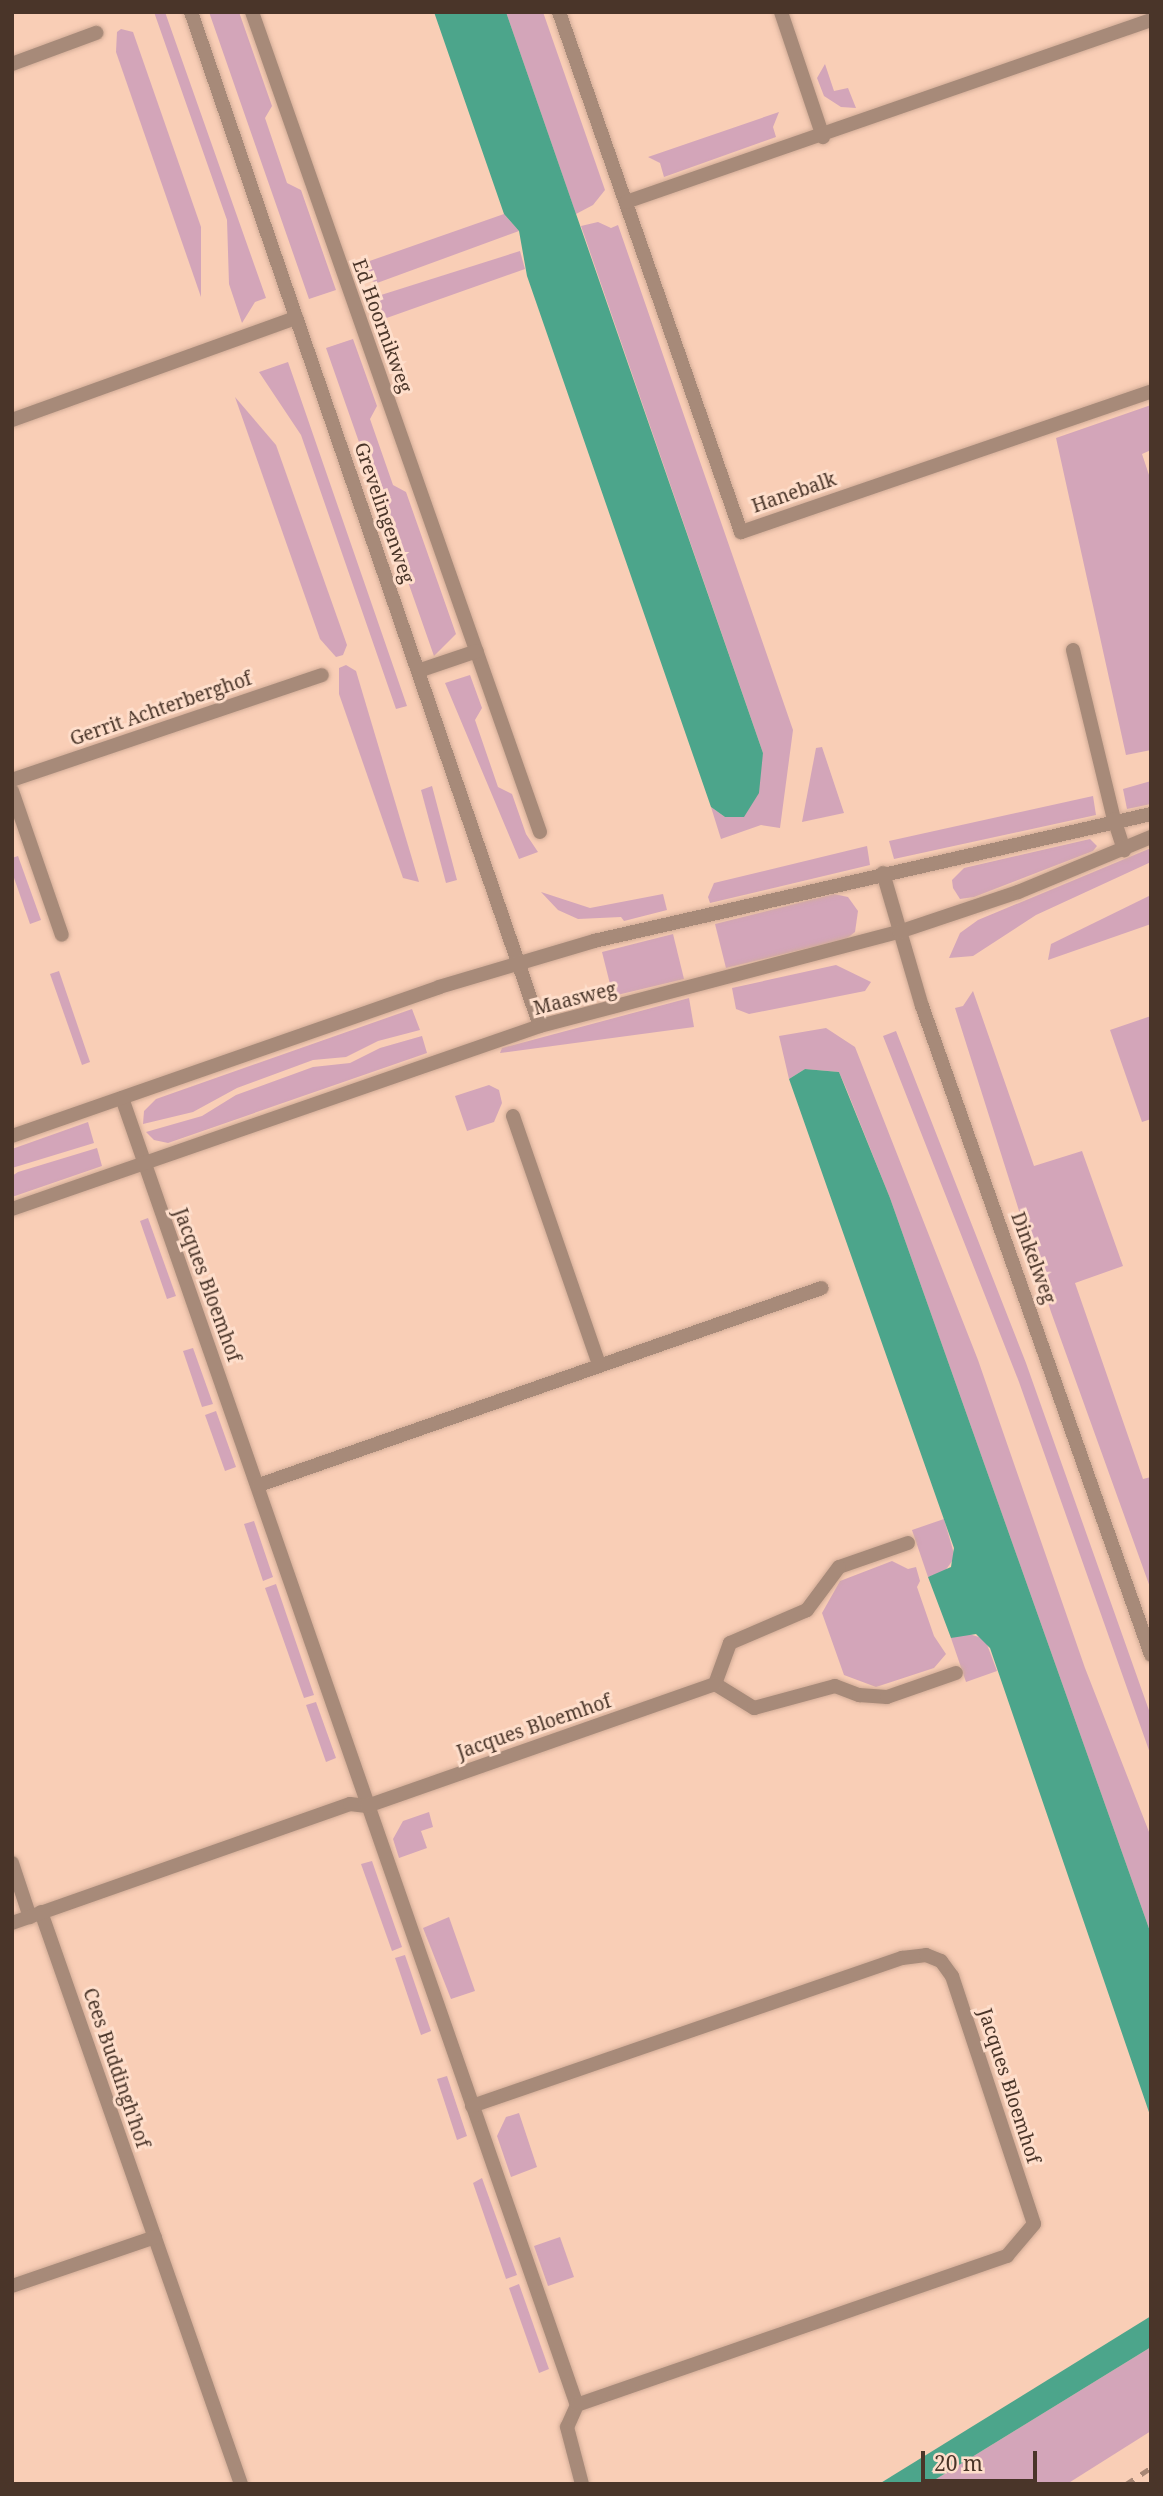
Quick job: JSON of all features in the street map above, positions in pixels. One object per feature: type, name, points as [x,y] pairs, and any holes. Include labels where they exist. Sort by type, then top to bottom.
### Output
[{"type":"street","name":"Grevelingenweg","points":[[191,12],[540,1026]]},
{"type":"street","name":"Ed Hoornikweg","points":[[252,12],[540,832]]},
{"type":"street","name":"Hanebalk","points":[[559,12],[741,532],[1151,392]]},
{"type":"street","points":[[780,12],[823,137]]},
{"type":"street","points":[[626,202],[823,137],[1151,20]]},
{"type":"street","points":[[12,64],[96,33]]},
{"type":"street","points":[[12,420],[296,318]]},
{"type":"street","points":[[1073,650],[1124,850]]},
{"type":"street","points":[[418,671],[477,652]]},
{"type":"street","name":"Gerrit Achterberghof","points":[[12,780],[323,675]]},
{"type":"street","points":[[12,791],[62,935]]},
{"type":"street","points":[[12,1136],[517,963],[883,873],[1114,819],[1151,814]]},
{"type":"street","name":"Maasweg","points":[[12,1209],[540,1026],[899,932],[1124,850],[1151,837]]},
{"type":"street","name":"Dinkelweg","points":[[883,873],[899,932],[1151,1655]]},
{"type":"street","name":"Jacques Bloemhof","points":[[122,1098],[143,1164],[259,1485],[367,1806],[472,2106],[577,2405],[1007,2256],[1034,2224],[952,1976],[941,1961],[926,1955],[902,1958],[472,2106]]},
{"type":"street","points":[[513,1116],[599,1365]]},
{"type":"street","points":[[259,1485],[822,1288]]},
{"type":"street","points":[[908,1543],[839,1567],[807,1610],[730,1643],[715,1684],[754,1708],[835,1686],[859,1695],[887,1697],[956,1673]]},
{"type":"street","name":"Jacques Bloemhof","points":[[367,1806],[715,1684]]},
{"type":"street","points":[[12,1923],[350,1804],[367,1806]]},
{"type":"street","name":"Cees Buddingh'hof","points":[[12,1863],[36,1914],[155,2237],[241,2484]]},
{"type":"street","points":[[12,2286],[155,2237]]},
{"type":"street","points":[[577,2405],[567,2427],[582,2484]]},
{"type":"shaded area","points":[[154,12],[165,12],[266,298],[255,302],[242,323],[229,284],[227,220]]},
{"type":"shaded area","points":[[209,12],[239,12],[272,106],[265,118],[287,183],[301,190],[336,290],[309,299]]},
{"type":"shaded area","points":[[506,12],[543,12],[605,190],[593,205],[576,214]]},
{"type":"shaded area","points":[[121,29],[133,32],[201,227],[201,297],[116,52],[117,32]]},
{"type":"shaded area","points":[[825,64],[834,91],[848,88],[856,108],[841,107],[824,96],[817,78]]},
{"type":"shaded area","points":[[779,112],[773,127],[776,137],[664,177],[660,163],[648,157]]},
{"type":"shaded area","points":[[504,214],[519,231],[377,283],[367,279],[361,264]]},
{"type":"shaded area","points":[[598,222],[611,228],[618,225],[793,730],[780,828],[761,825],[721,839],[711,807],[725,817],[743,813],[763,753],[581,226]]},
{"type":"shaded area","points":[[520,251],[525,269],[381,320],[376,305],[381,295]]},
{"type":"shaded area","points":[[353,339],[377,406],[370,419],[393,485],[406,492],[456,634],[434,656],[326,348]]},
{"type":"shaded area","points":[[288,362],[407,706],[396,709],[301,435],[259,372]]},
{"type":"shaded area","points":[[235,397],[276,445],[347,645],[343,655],[336,657],[320,639]]},
{"type":"shaded area","points":[[1151,405],[1151,450],[1142,454],[1151,481],[1151,750],[1126,755],[1056,438]]},
{"type":"shaded area","points":[[346,665],[356,671],[419,882],[403,878],[339,694],[339,668]]},
{"type":"shaded area","points":[[470,675],[482,708],[475,720],[498,787],[512,794],[526,834],[538,852],[519,859],[445,683]]},
{"type":"shaded area","points":[[822,747],[844,813],[802,822],[816,748]]},
{"type":"shaded area","points":[[1151,781],[1151,804],[1127,809],[1123,789]]},
{"type":"shaded area","points":[[432,786],[457,880],[446,883],[421,790]]},
{"type":"shaded area","points":[[1093,796],[1096,815],[894,859],[889,841]]},
{"type":"shaded area","points":[[1090,839],[1097,846],[1093,851],[974,897],[960,899],[953,888],[952,880],[964,868]]},
{"type":"shaded area","points":[[867,846],[870,865],[710,903],[708,897],[714,883]]},
{"type":"shaded area","points":[[1151,848],[1151,862],[1036,915],[973,956],[949,958],[960,933],[978,920]]},
{"type":"shaded area","points":[[18,856],[41,920],[30,924],[12,872],[12,858]]},
{"type":"shaded area","points":[[541,892],[590,908],[663,894],[667,910],[624,921],[621,917],[578,919],[558,910]]},
{"type":"shaded area","points":[[834,894],[848,897],[858,911],[855,932],[846,939],[726,968],[715,924]]},
{"type":"shaded area","points":[[1151,895],[1151,924],[1048,960],[1051,944]]},
{"type":"shaded area","points":[[673,934],[684,979],[613,996],[602,952]]},
{"type":"shaded area","points":[[836,965],[871,982],[865,991],[749,1014],[736,1009],[732,988]]},
{"type":"shaded area","points":[[59,971],[90,1062],[82,1065],[50,974]]},
{"type":"shaded area","points":[[973,991],[1034,1166],[1082,1151],[1123,1266],[1075,1283],[1143,1479],[1151,1477],[1151,1590],[1051,1312],[955,1008],[963,1006]]},
{"type":"shaded area","points":[[689,998],[694,1027],[500,1053],[502,1048]]},
{"type":"shaded area","points":[[412,1009],[420,1030],[378,1041],[346,1057],[313,1060],[237,1088],[193,1112],[143,1124],[144,1111],[156,1099]]},
{"type":"shaded area","points":[[1151,1016],[1151,1119],[1142,1122],[1110,1030]]},
{"type":"shaded area","points":[[826,1028],[855,1047],[978,1360],[1085,1668],[1151,1837],[1151,1934],[890,1198],[846,1088],[839,1072],[805,1069],[789,1079],[779,1036]]},
{"type":"shaded area","points":[[896,1031],[1026,1363],[1151,1716],[1151,1756],[1019,1382],[883,1036]]},
{"type":"shaded area","points":[[422,1036],[427,1053],[168,1143],[154,1140],[146,1132],[202,1116],[236,1095],[313,1067],[350,1063],[380,1048]]},
{"type":"shaded area","points":[[489,1085],[499,1090],[502,1103],[494,1122],[467,1131],[455,1096]]},
{"type":"shaded area","points":[[88,1122],[94,1143],[12,1168],[12,1149]]},
{"type":"shaded area","points":[[97,1148],[102,1166],[12,1197],[12,1176],[18,1172]]},
{"type":"shaded area","points":[[148,1218],[176,1296],[167,1299],[140,1221]]},
{"type":"shaded area","points":[[193,1348],[213,1404],[202,1407],[183,1351]]},
{"type":"shaded area","points":[[216,1411],[236,1467],[225,1471],[205,1415]]},
{"type":"shaded area","points":[[944,1519],[955,1557],[945,1571],[928,1577],[912,1530]]},
{"type":"shaded area","points":[[254,1521],[273,1577],[263,1581],[244,1524]]},
{"type":"shaded area","points":[[892,1561],[908,1569],[916,1567],[920,1581],[917,1587],[934,1636],[946,1654],[934,1668],[876,1687],[844,1675],[822,1613],[840,1581]]},
{"type":"shaded area","points":[[276,1584],[314,1695],[304,1698],[265,1588]]},
{"type":"shaded area","points":[[966,1633],[985,1639],[997,1671],[966,1682],[951,1638]]},
{"type":"shaded area","points":[[316,1702],[336,1758],[326,1762],[306,1705]]},
{"type":"shaded area","points":[[429,1812],[433,1827],[421,1831],[427,1848],[399,1858],[393,1839],[403,1821]]},
{"type":"shaded area","points":[[372,1861],[402,1947],[392,1951],[361,1864]]},
{"type":"shaded area","points":[[449,1917],[475,1991],[451,1999],[423,1928]]},
{"type":"shaded area","points":[[405,1955],[431,2031],[421,2035],[395,1958]]},
{"type":"shaded area","points":[[447,2076],[467,2136],[457,2140],[437,2079]]},
{"type":"shaded area","points":[[519,2113],[537,2167],[511,2177],[497,2136],[506,2117]]},
{"type":"shaded area","points":[[482,2178],[517,2275],[506,2279],[473,2183]]},
{"type":"shaded area","points":[[560,2237],[574,2277],[548,2286],[534,2246]]},
{"type":"shaded area","points":[[519,2284],[549,2369],[539,2373],[509,2288]]},
{"type":"shaded area","points":[[1151,2347],[1151,2431],[1067,2484],[928,2484]]},
{"type":"water","points":[[434,12],[506,12],[763,753],[759,793],[744,817],[725,817],[711,807],[527,276],[519,231],[504,214]]},
{"type":"water","points":[[805,1069],[839,1072],[890,1198],[1151,1934],[1151,2118],[990,1648],[976,1634],[951,1638],[928,1577],[951,1567],[954,1548],[789,1079]]},
{"type":"water","points":[[1151,2316],[1151,2347],[928,2484],[879,2484]]},
{"type":"railway","points":[[1126,2484],[1151,2468]]}]
